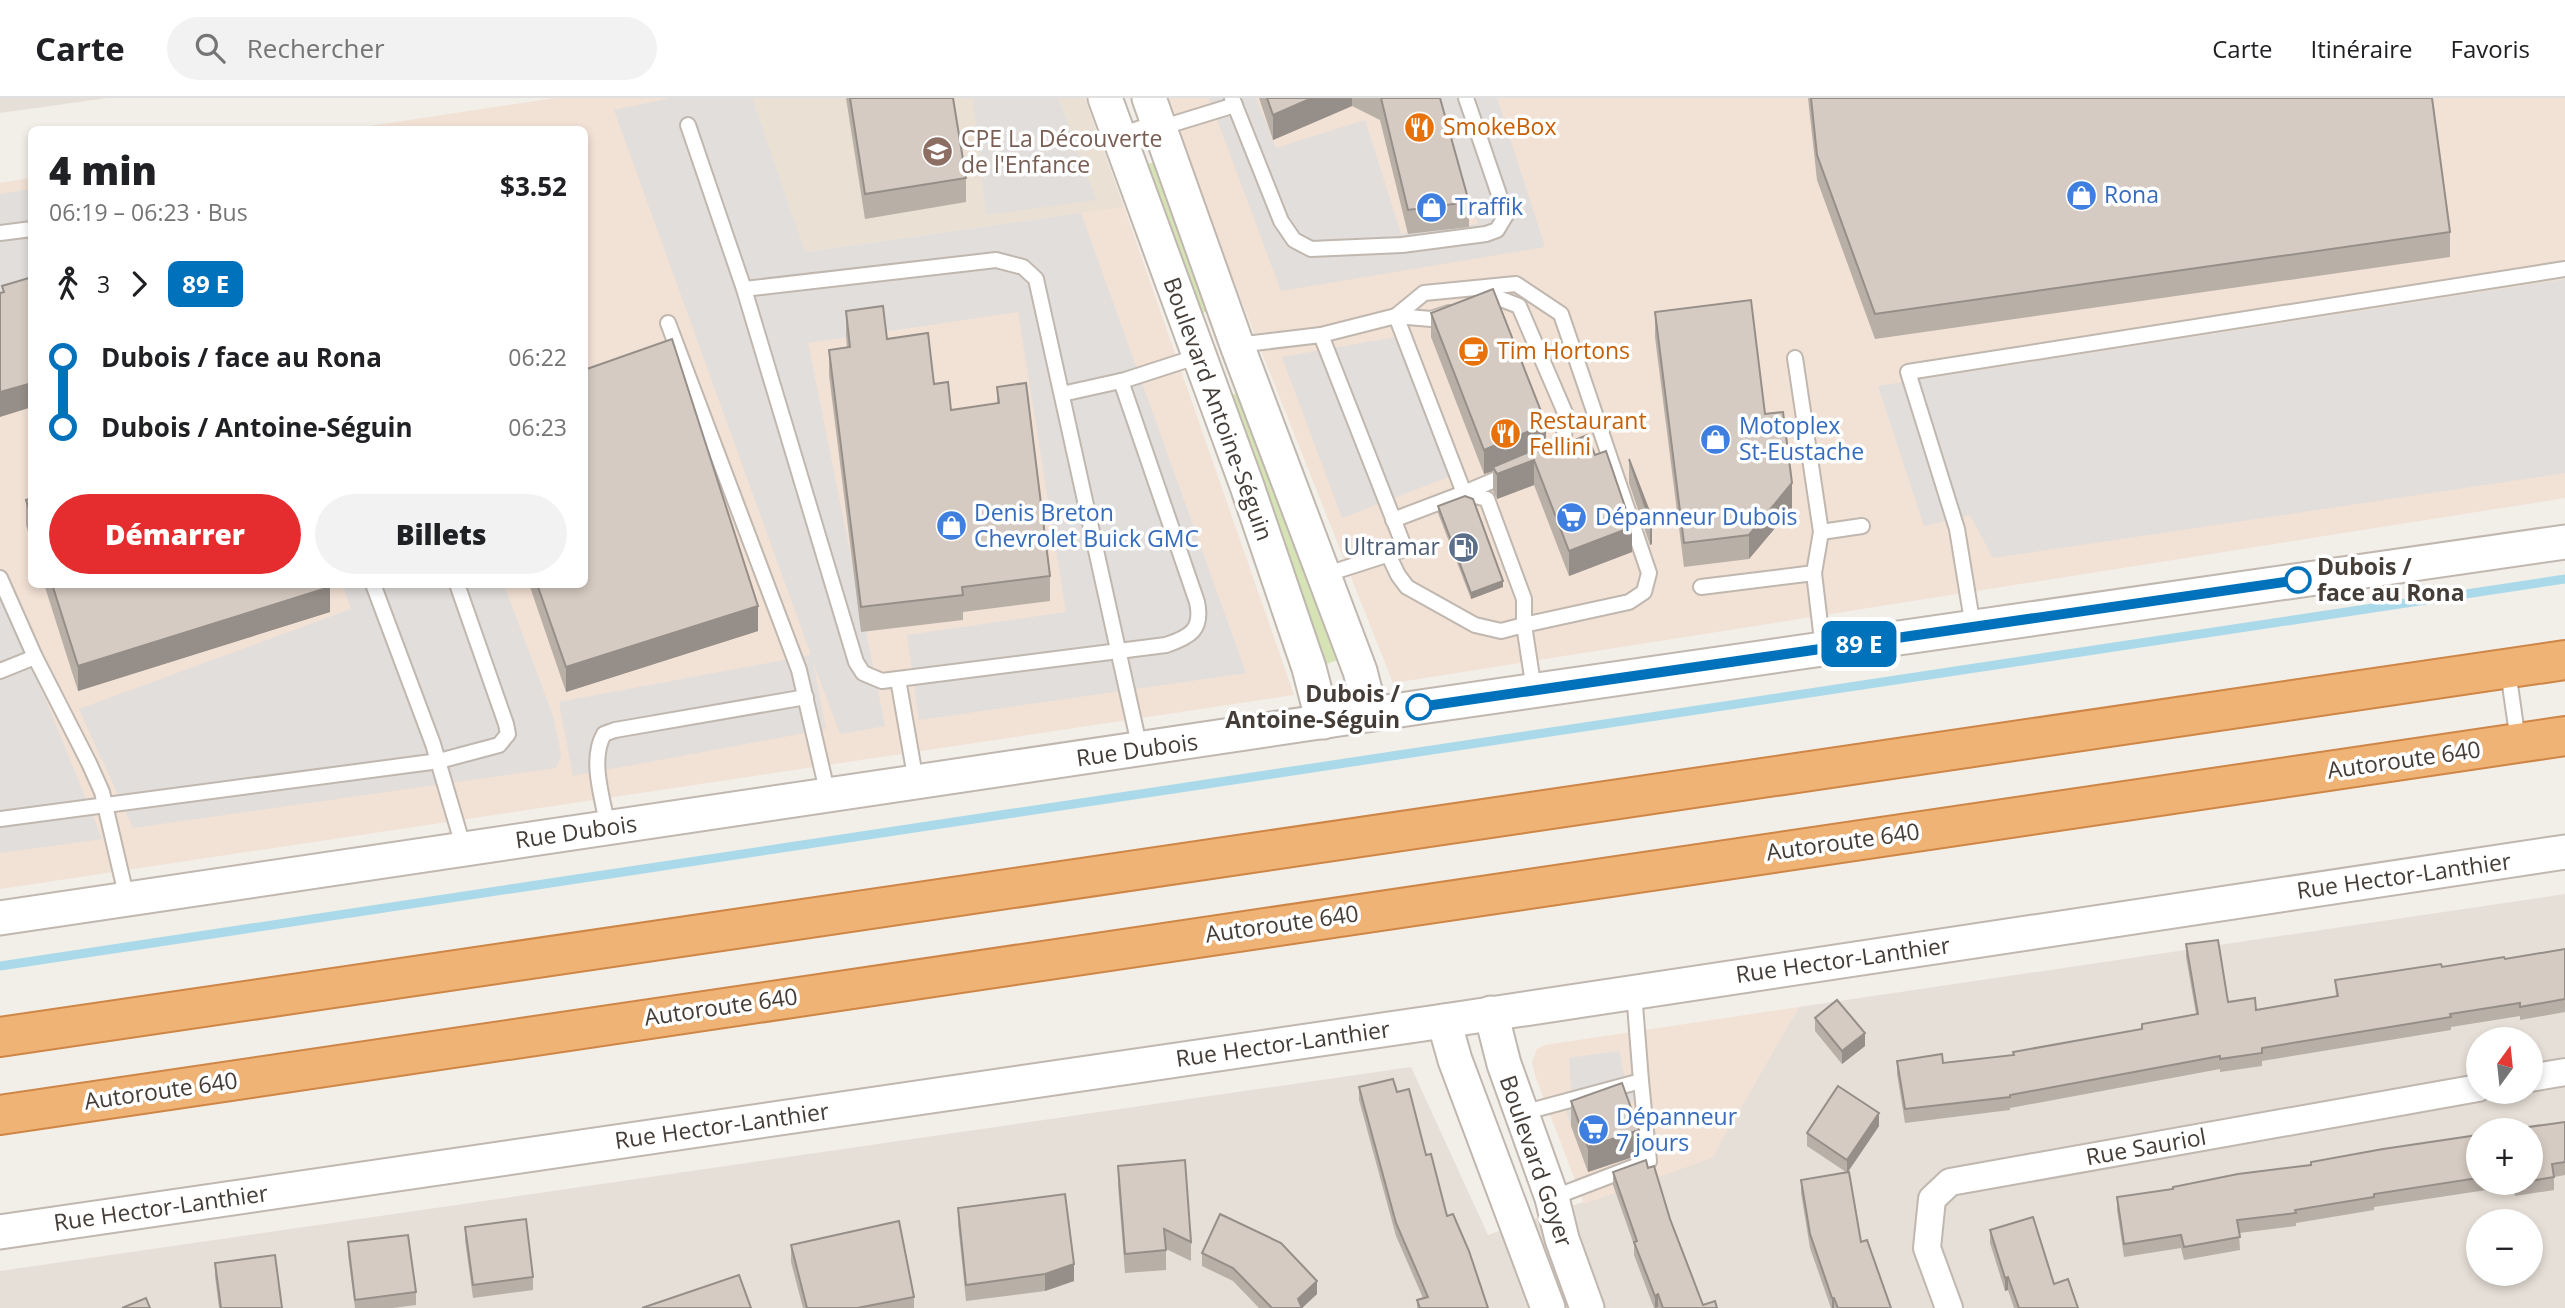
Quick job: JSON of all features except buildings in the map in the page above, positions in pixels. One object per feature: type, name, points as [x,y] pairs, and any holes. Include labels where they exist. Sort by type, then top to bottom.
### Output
[{"type":"highway","points":[[0,1038],[2565,660]]},
{"type":"highway","name":"Autoroute 640","points":[[0,1115],[2565,736]]},
{"type":"street","name":"Boulevard Antoine-Séguin","points":[[1105,98],[1200,356],[1309,668],[1322,722]]},
{"type":"street","name":"Boulevard Antoine-Séguin","points":[[1155,113],[1237,345],[1360,671],[1371,714]]},
{"type":"street","points":[[1121,141],[1155,113]]},
{"type":"street","points":[[1200,356],[1237,345]]},
{"type":"street","name":"Rue Dubois","points":[[0,918],[1371,714],[2565,541]]},
{"type":"street","name":"Rue Hector-Lanthier","points":[[0,1232],[1444,1021],[2565,852]]},
{"type":"street","name":"Boulevard Goyer","points":[[1491,1013],[1504,1064],[1552,1198],[1562,1239],[1587,1308]]},
{"type":"street","name":"Boulevard Goyer","points":[[1444,1021],[1455,1060],[1548,1308]]},
{"type":"street","points":[[2543,1076],[2565,1072]]},
{"type":"street","name":"Rue Sauriol","points":[[1949,1308],[1927,1248],[1932,1199],[1950,1182],[2466,1090]]},
{"type":"lane","points":[[1155,113],[1234,102],[1281,221],[1294,240],[1311,248],[1402,245],[1486,234],[1497,230],[1506,215],[1466,98]]},
{"type":"lane","points":[[688,125],[744,289],[856,662],[863,673],[882,681],[1166,645],[1192,633],[1200,615],[1121,381]]},
{"type":"lane","points":[[0,233],[28,230]]},
{"type":"lane","points":[[744,289],[996,260],[1024,267],[1036,279],[1140,749]]},
{"type":"lane","points":[[1973,627],[1957,529],[1908,372],[2565,269]]},
{"type":"lane","points":[[1388,554],[1406,586],[1475,625],[1501,631],[1629,602],[1644,592],[1649,573],[1561,313],[1516,284],[1424,293],[1396,316]]},
{"type":"lane","points":[[1237,345],[1321,335],[1396,316],[1431,319],[1484,301],[1501,299],[1519,306],[1566,415],[1564,437],[1556,454],[1393,520]]},
{"type":"lane","points":[[1396,316],[1464,493]]},
{"type":"lane","points":[[668,323],[773,597],[806,697],[828,795]]},
{"type":"lane","points":[[1321,335],[1405,549],[1324,575]]},
{"type":"lane","points":[[1062,394],[1121,381],[1200,356]]},
{"type":"lane","points":[[1794,358],[1821,531],[1814,573],[1823,649]]},
{"type":"lane","points":[[1464,493],[1487,499],[1524,599],[1524,625],[1534,692]]},
{"type":"lane","points":[[1821,531],[1862,526]]},
{"type":"lane","points":[[1701,587],[1814,573]]},
{"type":"lane","points":[[0,578],[106,804],[128,899]]},
{"type":"lane","points":[[374,588],[439,761],[464,849]]},
{"type":"lane","points":[[0,819],[439,761],[499,745],[508,734],[458,588]]},
{"type":"lane","points":[[0,671],[35,657]]},
{"type":"lane","points":[[2507,669],[2518,743]]},
{"type":"lane","points":[[898,679],[916,782]]},
{"type":"lane","points":[[608,828],[597,759],[597,745],[604,734],[806,697]]},
{"type":"lane","points":[[1552,1198],[1649,1161],[1633,991]]},
{"type":"lane","points":[[1522,1113],[1641,1081]]},
{"type":"shaded area","points":[[0,98],[107,98],[0,113]]},
{"type":"shaded area","points":[[555,98],[752,98],[805,252],[1124,207],[1294,695],[0,889],[0,183],[28,178],[28,588],[588,588],[588,126],[370,126]]},
{"type":"shaded area","points":[[671,98],[752,98],[805,252],[1081,213],[1246,673],[919,720],[907,635],[1066,612],[1018,312],[808,343],[885,726],[840,734],[813,662],[826,729],[573,776],[559,702],[811,655],[614,110]]},
{"type":"shaded area","name":"CPE La Découverte de l'Enfance","points":[[752,98],[1085,98],[1124,207],[804,252]]},
{"type":"shaded area","points":[[973,98],[1058,98],[1096,200],[986,215]]},
{"type":"shaded area","points":[[1161,98],[2565,98],[2565,498],[1393,683]]},
{"type":"shaded area","points":[[1209,98],[1256,98],[1276,148],[1365,120],[1401,234],[1478,224],[1438,98],[1497,98],[1545,247],[1281,291]]},
{"type":"shaded area","points":[[28,189],[28,288],[0,295],[0,194]]},
{"type":"shaded area","points":[[2565,279],[2565,473],[1993,558],[1970,515],[1924,526],[1878,386]]},
{"type":"shaded area","points":[[1396,337],[1456,474],[1342,518],[1282,357]]},
{"type":"shaded area","points":[[0,586],[102,839],[0,853]]},
{"type":"shaded area","points":[[344,588],[505,588],[553,716],[561,755],[556,768],[133,828],[79,709],[351,609]]},
{"type":"shaded area","points":[[2565,894],[2565,1308],[0,1308],[0,1271],[1411,1067],[1488,1235],[1711,1158],[1799,1007]]},
{"type":"shaded area","points":[[1799,1007],[1712,1158],[1584,1204],[1535,1075],[1532,1062],[1537,1049],[1545,1045]]},
{"type":"shaded area","points":[[1619,1051],[1626,1085],[1641,1081],[1642,1097],[1622,1108],[1571,1126],[1564,1102],[1572,1099],[1569,1058]]},
{"type":"green space","points":[[1159,160],[1213,309],[1197,315],[1143,166]]},
{"type":"green space","points":[[1242,391],[1340,659],[1324,665],[1227,397]]},
{"type":"waterway","points":[[0,966],[2565,579]]},
{"type":"bus line","points":[[1419,707],[2298,580]]},
{"type":"place","name":"SmokeBox","points":[[1420,127]]},
{"type":"place","name":"CPE La Découverte de l'Enfance","points":[[938,152]]},
{"type":"place","name":"Rona","points":[[2081,195]]},
{"type":"place","name":"Traffik","points":[[1432,207]]},
{"type":"place","name":"Tim Hortons","points":[[1474,351]]},
{"type":"place","name":"Restaurant Fellini","points":[[1506,434]]},
{"type":"place","name":"Motoplex St-Eustache","points":[[1716,439]]},
{"type":"place","name":"Dépanneur Dubois","points":[[1572,517]]},
{"type":"place","name":"Denis Breton Chevrolet Buick GMC","points":[[951,526]]},
{"type":"place","name":"Ultramar","points":[[1463,547]]},
{"type":"place","name":"Dubois / face au Rona","points":[[2298,580]]},
{"type":"place","name":"Dubois / Antoine-Séguin","points":[[1419,707]]},
{"type":"place","name":"Dépanneur 7 jours","points":[[1593,1130]]}]
